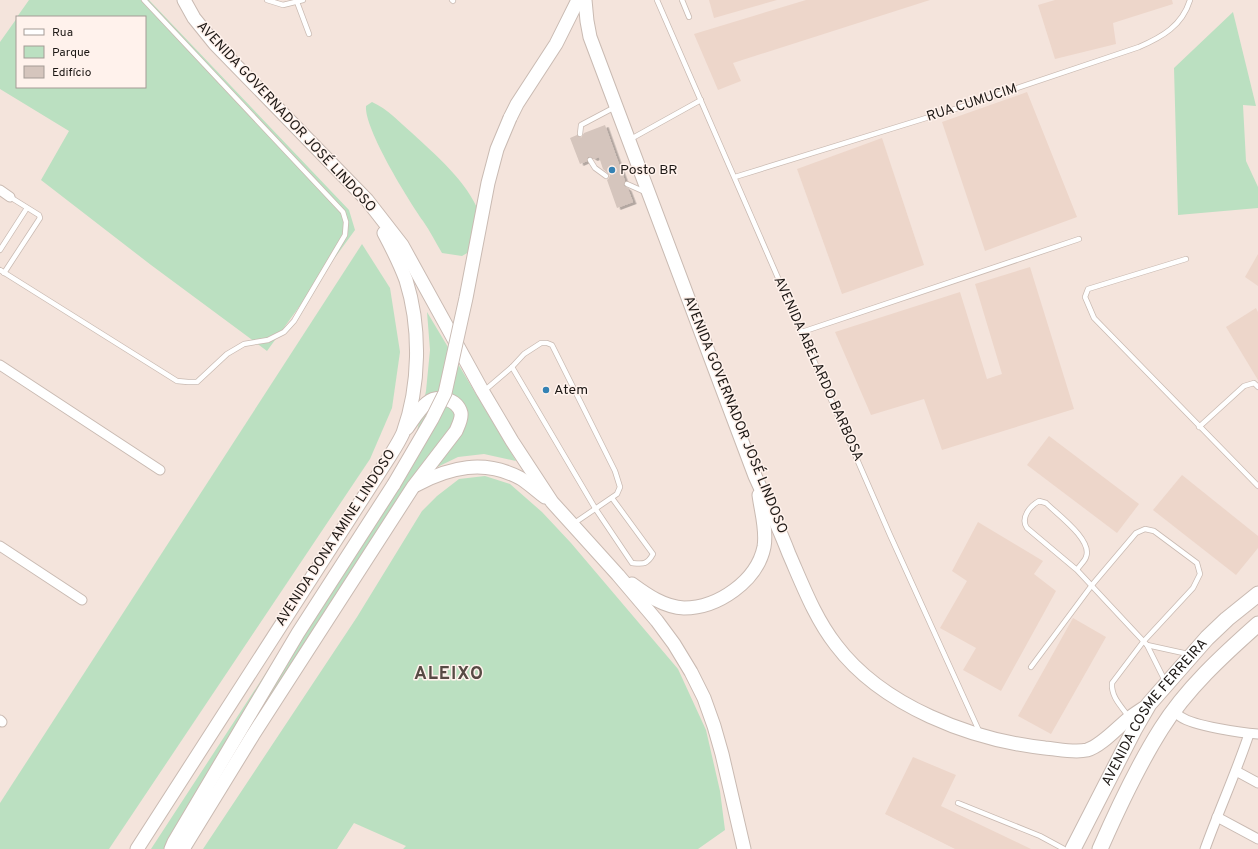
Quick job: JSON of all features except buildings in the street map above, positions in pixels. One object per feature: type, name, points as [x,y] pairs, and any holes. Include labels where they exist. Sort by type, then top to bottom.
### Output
[{"type":"main road","name":"AVENIDA GOVERNADOR JOSÉ LINDOSO","points":[[184,0],[194,18],[215,44],[367,200],[402,245],[483,392],[512,441],[552,502],[618,575],[657,621],[674,644],[691,672],[704,698],[714,726],[744,849]]},
{"type":"main road","points":[[171,849],[298,633],[394,484],[445,393],[466,298],[488,183],[497,149],[517,104],[556,44],[578,0]]},
{"type":"main road","name":"AVENIDA GOVERNADOR JOSÉ LINDOSO","points":[[585,0],[586,21],[590,37],[755,476],[781,533],[810,604],[836,646],[862,673],[896,698],[943,722],[982,736],[1035,747],[1078,751],[1094,747],[1149,704]]},
{"type":"main road","name":"AVENIDA DONA AMINE LINDOSO","points":[[137,849],[388,459],[402,434],[412,402],[416,360],[415,325],[411,299],[405,279],[394,252],[367,200]]},
{"type":"main road","points":[[183,849],[253,735],[412,487],[456,431],[460,422],[461,414],[457,406],[452,401],[443,398],[435,399],[427,403],[402,434]]},
{"type":"main road","points":[[412,487],[443,472],[466,468],[492,468],[506,472],[521,479],[552,502]]},
{"type":"main road","points":[[618,575],[653,599],[669,605],[684,608],[715,601],[735,590],[756,567],[764,546],[763,520],[755,476]]},
{"type":"main road","name":"AVENIDA COSME FERREIRA","points":[[1073,849],[1134,730],[1149,704],[1191,655],[1227,618],[1258,594]]},
{"type":"main road","name":"AVENIDA COSME FERREIRA","points":[[1100,849],[1130,783],[1161,729],[1174,711],[1218,661],[1258,624]]},
{"type":"street","points":[[0,190],[10,197]]},
{"type":"street","points":[[0,365],[160,470]]},
{"type":"street","points":[[0,546],[82,600]]},
{"type":"street","points":[[1174,711],[1181,717],[1191,722],[1254,734],[1236,771],[1205,849]]},
{"type":"street","points":[[1236,771],[1258,783]]},
{"type":"street","points":[[1217,817],[1258,839]]},
{"type":"lane","points":[[10,197],[39,215],[39,220],[2,272],[177,381],[197,382],[227,354],[244,344],[268,340],[284,332],[294,321],[344,235],[346,222],[343,212],[144,0]]},
{"type":"lane","points":[[267,0],[283,4],[303,0]]},
{"type":"lane","name":"AVENIDA ABELARDO BARBOSA","points":[[657,0],[893,542],[982,736]]},
{"type":"lane","points":[[682,0],[689,17]]},
{"type":"lane","name":"RUA CUMUCIM","points":[[735,177],[952,110],[1139,47],[1167,34],[1179,21],[1190,0]]},
{"type":"lane","points":[[297,2],[309,34]]},
{"type":"lane","points":[[629,140],[701,100]]},
{"type":"lane","points":[[580,134],[581,125],[616,107]]},
{"type":"lane","points":[[590,160],[595,168],[606,176]]},
{"type":"lane","points":[[626,184],[649,193]]},
{"type":"lane","points":[[0,250],[27,208]]},
{"type":"lane","points":[[802,332],[1079,239]]},
{"type":"lane","points":[[1186,259],[1088,289],[1085,297],[1094,318],[1258,486]]},
{"type":"lane","points":[[483,392],[512,367],[524,354],[541,343],[552,345],[615,472],[620,487],[617,494],[612,498],[572,524]]},
{"type":"lane","points":[[512,367],[595,508],[632,563],[643,564],[650,561],[653,554],[612,498]]},
{"type":"lane","points":[[1199,427],[1244,386],[1254,383],[1258,387]]},
{"type":"lane","points":[[1077,570],[1086,557],[1087,548],[1082,538],[1046,503],[1039,501],[1033,505],[1024,517],[1024,523],[1027,528],[1077,570],[1145,643],[1167,684]]},
{"type":"lane","points":[[1031,667],[1092,585],[1136,534],[1145,529],[1154,531],[1197,563],[1200,574],[1193,588],[1112,683],[1112,691],[1114,696],[1130,718]]},
{"type":"lane","points":[[1145,643],[1191,655]]},
{"type":"lane","points":[[958,803],[1040,836],[1064,849]]},
{"type":"shaded area","points":[[709,0],[777,0],[714,18]]},
{"type":"shaded area","points":[[806,0],[930,0],[733,63],[741,81],[718,90],[694,34]]},
{"type":"shaded area","points":[[1055,0],[1172,0],[1173,4],[1113,23],[1116,44],[1055,59],[1038,5]]},
{"type":"shaded area","points":[[1027,92],[1077,217],[985,251],[942,122]]},
{"type":"shaded area","points":[[882,138],[924,265],[842,294],[797,169]]},
{"type":"shaded area","points":[[1258,254],[1258,286],[1245,277]]},
{"type":"shaded area","points":[[1030,267],[1074,409],[942,450],[924,399],[871,415],[835,332],[960,292],[987,379],[1002,374],[975,284]]},
{"type":"shaded area","points":[[1256,308],[1258,312],[1258,380],[1226,327]]},
{"type":"shaded area","points":[[1049,436],[1139,504],[1117,533],[1027,465]]},
{"type":"shaded area","points":[[1182,475],[1258,536],[1258,548],[1236,575],[1153,510]]},
{"type":"shaded area","points":[[978,522],[1043,561],[1034,574],[1056,591],[1001,691],[963,670],[976,648],[940,628],[967,581],[952,571]]},
{"type":"shaded area","points":[[1073,618],[1106,637],[1051,734],[1018,716]]},
{"type":"shaded area","points":[[913,757],[956,775],[941,806],[1031,849],[955,849],[885,814]]},
{"type":"green space","points":[[29,0],[149,0],[349,210],[355,230],[267,351],[151,265],[41,180],[69,131],[0,89],[0,42],[16,19],[16,88],[146,88],[146,16],[18,16]]},
{"type":"green space","points":[[1233,12],[1256,106],[1243,105],[1246,161],[1258,187],[1258,208],[1178,215],[1174,68]]},
{"type":"green space","points":[[372,102],[398,120],[431,150],[467,190],[480,215],[481,245],[462,256],[442,253],[398,182],[379,147],[367,117],[366,106]]},
{"type":"green space","points":[[362,244],[390,288],[400,352],[392,408],[370,459],[109,849],[0,849],[0,803]]},
{"type":"green space","points":[[427,312],[516,461],[484,454],[458,457],[427,472],[177,849],[151,849],[399,469],[417,431],[426,391],[430,350]]},
{"type":"green space","points":[[485,476],[510,484],[542,512],[571,543],[678,669],[706,730],[720,791],[725,830],[698,849],[403,849],[406,846],[354,823],[337,849],[203,849],[357,617],[422,511],[437,496],[459,479]]},
{"type":"place","name":"Posto BR","points":[[612,170]]},
{"type":"place","name":"Atem","points":[[546,390]]},
{"type":"district","name":"ALEIXO","points":[[449,674]]}]
